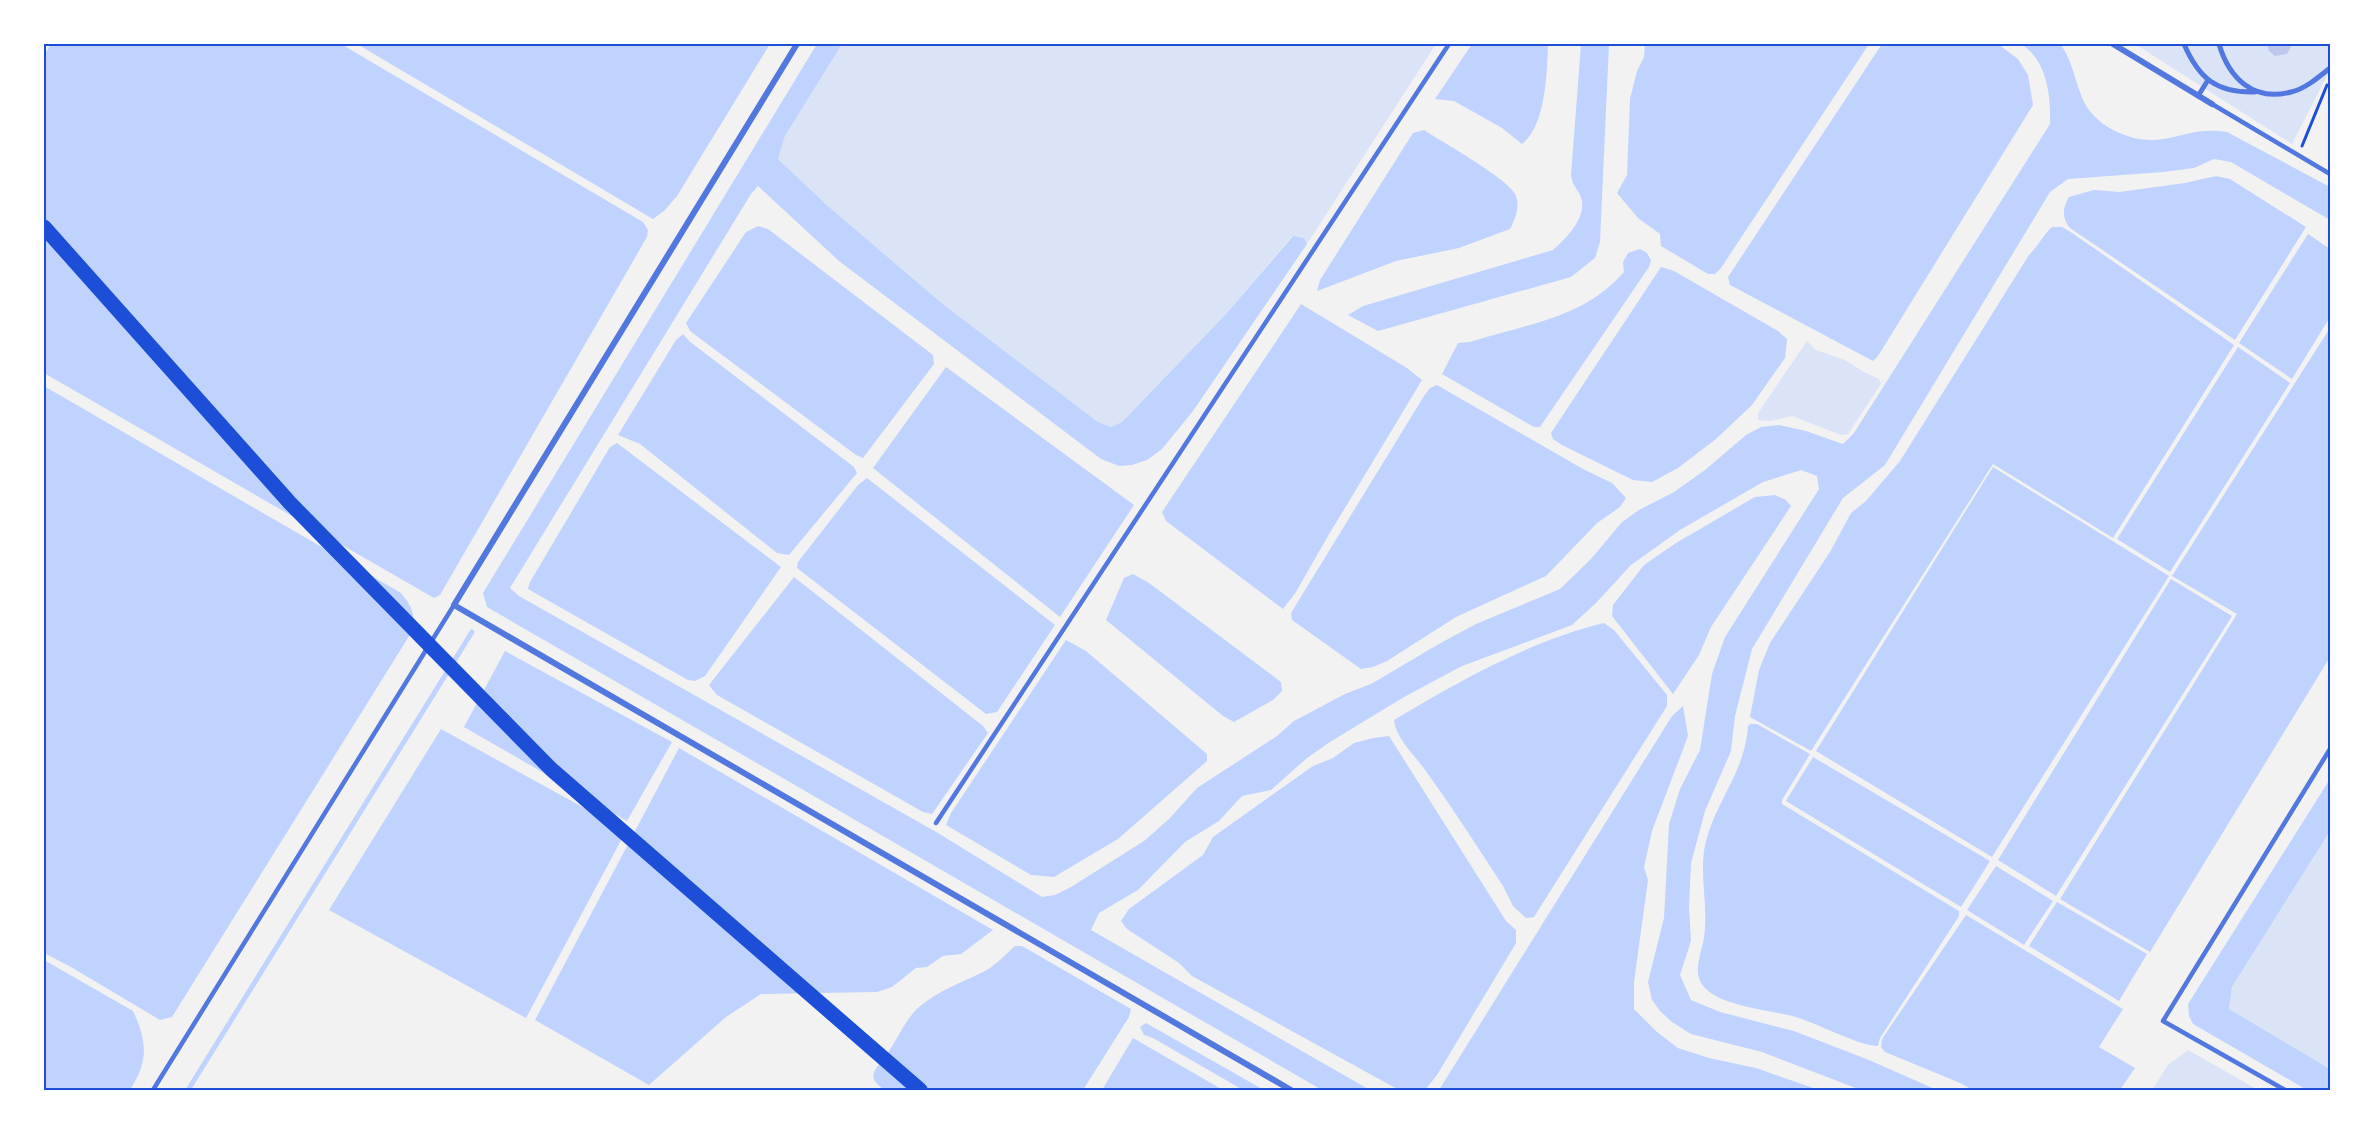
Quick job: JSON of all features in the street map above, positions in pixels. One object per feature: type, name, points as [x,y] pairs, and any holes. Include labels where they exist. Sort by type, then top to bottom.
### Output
[{"type":"main road","points":[[44,226],[290,503],[551,769],[920,1090]]},
{"type":"street","points":[[797,44],[454,605],[1291,1090]]},
{"type":"street","points":[[2113,44],[2212,104]]},
{"type":"street","points":[[2184,44],[2195,65],[2208,80],[2218,88],[2232,92],[2256,92],[2270,95],[2293,92],[2331,68]]},
{"type":"street","points":[[2219,44],[2224,62],[2239,80],[2256,92]]},
{"type":"street","points":[[2198,96],[2208,80]]},
{"type":"lane","points":[[936,823],[1449,44]]},
{"type":"lane","points":[[2212,104],[2331,174]]},
{"type":"lane","points":[[153,1090],[454,605]]},
{"type":"lane","points":[[2285,1090],[2163,1021],[2331,749]]},
{"type":"path","points":[[2299,155],[2330,80]]},
{"type":"shaded area","points":[[842,44],[1436,44],[1307,244],[1304,238],[1292,236],[1226,314],[1122,422],[1111,427],[1098,422],[944,305],[829,207],[778,159],[785,136]]},
{"type":"shaded area","points":[[2140,44],[2330,44],[2330,70],[2292,144],[2138,46]]},
{"type":"shaded area","points":[[1807,341],[1816,350],[1845,360],[1879,379],[1881,384],[1848,434],[1841,435],[1792,416],[1770,421],[1758,420],[1758,413]]},
{"type":"shaded area","points":[[2330,831],[2330,1069],[2229,1009],[2232,987]]},
{"type":"shaded area","points":[[2188,1050],[2258,1090],[2152,1090],[2168,1065]]},
{"type":"water","points":[[51,44],[341,44],[643,222],[648,230],[647,237],[440,595],[434,598],[44,373],[44,55]]},
{"type":"water","points":[[357,44],[770,44],[677,196],[664,211],[653,219]]},
{"type":"water","points":[[817,44],[842,44],[785,136],[778,159],[829,207],[944,305],[1098,422],[1111,427],[1122,422],[1226,314],[1293,236],[1304,238],[1307,244],[1193,411],[1162,449],[1147,460],[1119,466],[1101,459],[839,261],[758,186],[510,588],[519,596],[938,833],[1042,897],[1055,895],[1071,887],[1144,841],[1169,819],[1197,788],[1277,736],[1294,721],[1345,694],[1373,683],[1476,624],[1560,589],[1591,559],[1622,522],[1639,510],[1674,492],[1705,470],[1746,435],[1761,427],[1779,425],[1806,431],[1843,444],[1854,433],[2050,124],[2050,102],[2046,80],[2037,59],[2021,44],[2060,44],[2068,58],[2087,107],[2093,115],[2111,129],[2131,137],[2153,140],[2202,131],[2227,132],[2330,187],[2330,220],[2231,162],[2214,159],[2194,168],[2068,179],[2050,192],[1885,465],[1843,498],[1752,649],[1735,716],[1731,751],[1705,811],[1691,863],[1689,907],[1691,941],[1680,975],[1691,1000],[1720,1012],[1794,1031],[1937,1090],[1861,1090],[1762,1052],[1691,1034],[1660,1011],[1652,1000],[1648,982],[1664,918],[1669,824],[1680,789],[1700,750],[1712,674],[1725,637],[1819,489],[1817,476],[1801,470],[1763,482],[1680,530],[1631,565],[1572,625],[1462,666],[1404,697],[1330,742],[1307,758],[1271,790],[1242,796],[1219,821],[1185,842],[1138,890],[1099,913],[1091,930],[1370,1090],[1322,1090],[487,607],[483,593]]},
{"type":"water","points":[[1472,44],[1548,44],[1546,83],[1541,112],[1530,136],[1522,144],[1502,128],[1454,101],[1435,99]]},
{"type":"water","points":[[1581,44],[1609,44],[1600,242],[1595,258],[1571,277],[1378,331],[1348,315],[1363,306],[1553,250],[1568,235],[1577,222],[1582,208],[1581,197],[1571,175]]},
{"type":"water","points":[[1645,44],[1869,44],[1715,274],[1708,274],[1661,246],[1660,234],[1638,218],[1617,193],[1627,175],[1630,99],[1637,71],[1644,57]]},
{"type":"water","points":[[1882,44],[1998,44],[2018,59],[2028,75],[2033,105],[1873,361],[1730,285],[1728,277]]},
{"type":"water","points":[[1424,130],[1510,187],[1517,199],[1517,208],[1510,229],[1459,248],[1396,261],[1317,291],[1320,280],[1413,133]]},
{"type":"water","points":[[2216,176],[2230,179],[2306,227],[2235,340],[2070,228],[2065,221],[2064,213],[2069,197],[2094,190],[2119,192],[2185,183]]},
{"type":"water","points":[[758,226],[768,229],[933,355],[934,364],[863,458],[690,331],[686,323],[746,232]]},
{"type":"water","points":[[2052,227],[2062,227],[2072,233],[2234,345],[2113,538],[1993,464],[1811,751],[1750,717],[1759,670],[1770,643],[1830,552],[1851,513],[1866,501],[1900,461],[2029,255]]},
{"type":"water","points":[[2308,234],[2330,249],[2330,317],[2292,379],[2239,343]]},
{"type":"water","points":[[1640,249],[1647,253],[1651,260],[1649,267],[1540,427],[1534,427],[1442,374],[1458,343],[1470,342],[1533,324],[1572,310],[1608,288],[1624,272],[1623,262],[1628,253]]},
{"type":"water","points":[[1661,267],[1674,271],[1778,331],[1787,339],[1785,358],[1752,405],[1716,439],[1678,468],[1652,482],[1633,480],[1562,445],[1553,439],[1551,433]]},
{"type":"water","points":[[1301,304],[1407,368],[1422,380],[1296,592],[1283,609],[1166,521],[1162,512]]},
{"type":"water","points":[[2330,328],[2330,657],[2150,952],[2060,899],[2237,614],[2172,576]]},
{"type":"water","points":[[683,334],[689,341],[854,467],[857,473],[789,555],[777,553],[640,444],[618,435],[676,340]]},
{"type":"water","points":[[2238,347],[2290,383],[2170,572],[2117,539]]},
{"type":"water","points":[[946,367],[1134,505],[1060,617],[873,468]]},
{"type":"water","points":[[1437,385],[1583,469],[1612,483],[1626,498],[1620,507],[1597,523],[1546,576],[1456,617],[1387,661],[1361,669],[1292,620],[1291,613],[1424,396],[1430,388]]},
{"type":"water","points":[[44,386],[401,593],[409,603],[412,612],[411,633],[172,1017],[160,1020],[44,953]]},
{"type":"water","points":[[617,443],[781,567],[705,676],[695,681],[688,680],[528,589],[610,447]]},
{"type":"water","points":[[1993,467],[2169,576],[1992,857],[1816,751]]},
{"type":"water","points":[[867,478],[1055,625],[997,712],[986,714],[797,568],[798,562],[858,485]]},
{"type":"water","points":[[1775,495],[1786,500],[1791,506],[1711,627],[1699,655],[1673,694],[1612,616],[1613,605],[1644,565],[1676,543],[1755,497]]},
{"type":"water","points":[[1133,574],[1149,583],[1281,682],[1282,691],[1273,700],[1234,722],[1223,716],[1106,620],[1124,578]]},
{"type":"water","points":[[794,577],[983,726],[988,733],[932,814],[923,812],[717,695],[709,685]]},
{"type":"water","points":[[2171,579],[2232,616],[2056,896],[1998,860]]},
{"type":"water","points":[[1604,623],[1614,630],[1667,695],[1667,706],[1534,917],[1526,918],[1513,906],[1503,886],[1457,815],[1403,741],[1394,720],[1469,677],[1522,651]]},
{"type":"water","points":[[1066,640],[1086,651],[1207,754],[1207,761],[1118,839],[1054,877],[1031,875],[946,825],[951,813]]},
{"type":"water","points":[[505,651],[672,742],[627,821],[464,727]]},
{"type":"water","points":[[1683,706],[1688,736],[1652,831],[1644,867],[1648,880],[1634,982],[1634,1009],[1657,1032],[1678,1048],[1709,1058],[1756,1068],[1819,1090],[1439,1090],[1672,716]]},
{"type":"water","points":[[1750,724],[1757,724],[1810,754],[1782,800],[1782,804],[1959,911],[1959,916],[1880,1038],[1878,1046],[1860,1042],[1792,1016],[1723,1000],[1701,983],[1698,964],[1705,925],[1703,865],[1706,841],[1742,757]]},
{"type":"water","points":[[441,729],[626,831],[526,1018],[329,910]]},
{"type":"water","points":[[1389,736],[1506,921],[1516,930],[1516,943],[1437,1075],[1425,1090],[1399,1090],[1192,976],[1179,963],[1127,929],[1121,921],[1129,909],[1203,855],[1213,837],[1313,766],[1333,758],[1354,743]]},
{"type":"water","points":[[679,748],[993,930],[961,954],[943,956],[927,967],[916,968],[892,987],[877,992],[761,994],[726,1017],[649,1085],[535,1020]]},
{"type":"water","points":[[1813,757],[1990,861],[1961,907],[1786,801]]},
{"type":"water","points":[[2330,779],[2330,831],[2232,987],[2229,1009],[2330,1069],[2330,1090],[2307,1090],[2193,1024],[2189,1016],[2188,1004]]},
{"type":"water","points":[[1996,866],[2053,901],[2024,945],[1967,910]]},
{"type":"water","points":[[2057,902],[2147,954],[2119,1001],[2029,946]]},
{"type":"water","points":[[1966,915],[2123,1009],[2099,1047],[2135,1068],[2120,1090],[1973,1090],[1885,1052],[1881,1047],[1882,1039]]},
{"type":"water","points":[[1015,946],[1022,946],[1131,1009],[1129,1017],[1083,1090],[885,1090],[875,1081],[876,1069],[918,1008],[943,991],[987,970]]},
{"type":"water","points":[[44,960],[133,1011],[141,1033],[144,1052],[140,1070],[130,1090],[44,1090]]},
{"type":"water","points":[[1146,1023],[1264,1090],[1243,1090],[1144,1035],[1140,1027]]},
{"type":"water","points":[[1133,1038],[1223,1090],[1102,1090]]},
{"type":"building","points":[[2267,44],[2291,44],[2291,47],[2287,54],[2275,56],[2269,51]]},
{"type":"waterway","points":[[188,1090],[472,632]]}]
